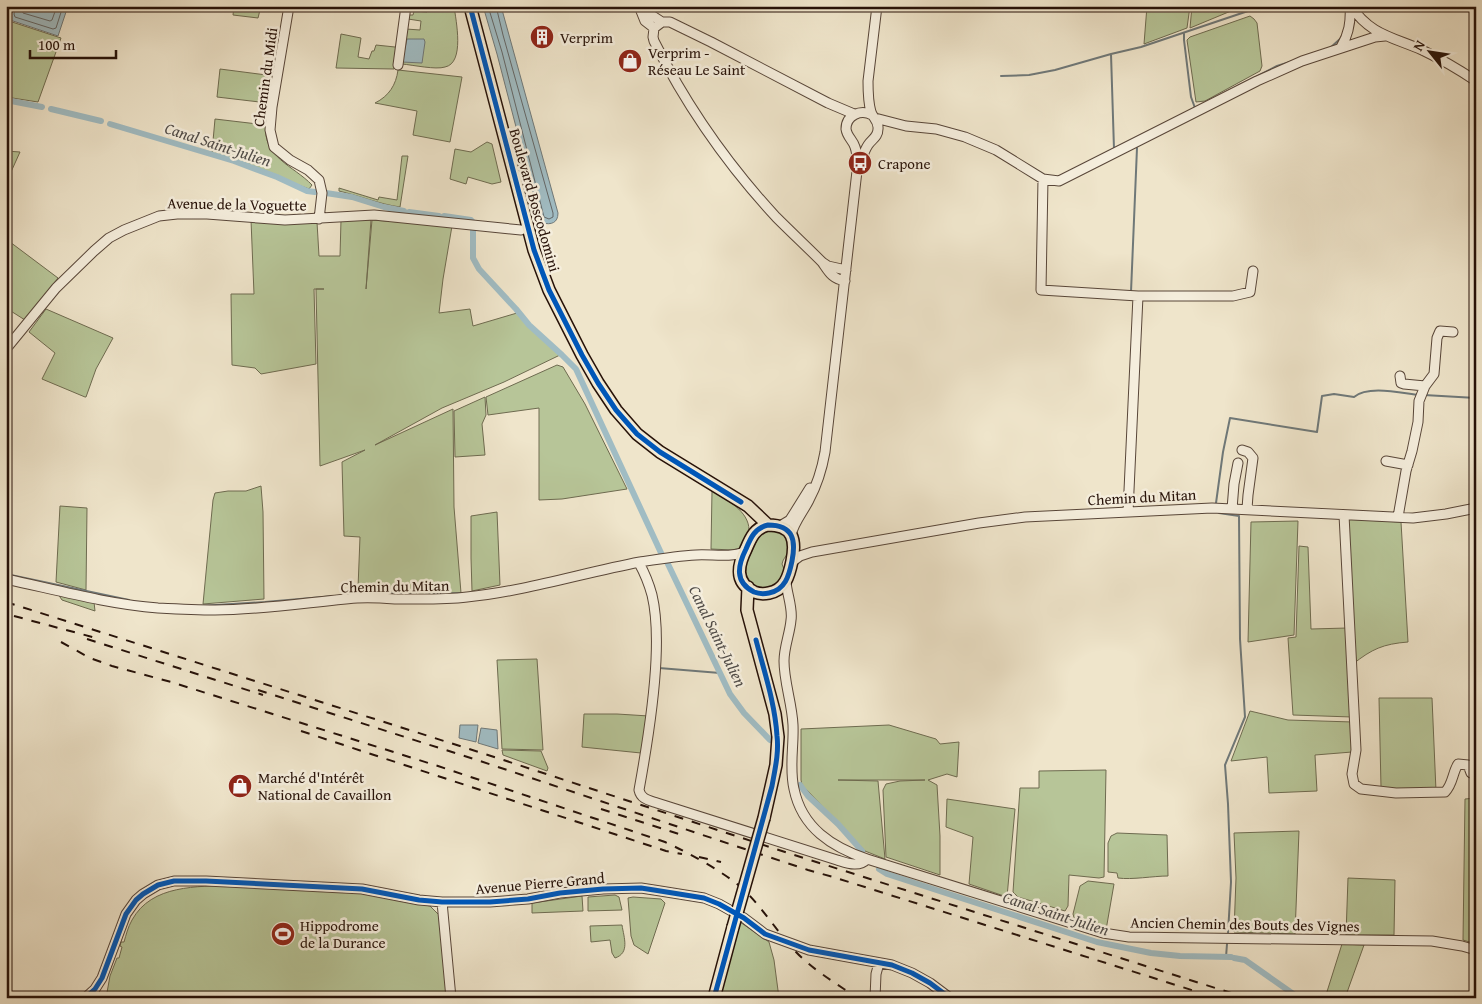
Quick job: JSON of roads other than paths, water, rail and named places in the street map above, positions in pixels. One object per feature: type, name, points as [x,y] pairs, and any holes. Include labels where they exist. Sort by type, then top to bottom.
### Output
[{"type":"main road","name":"Boulevard Boscodomini","points":[[470,6],[534,250],[549,290],[598,383],[616,410],[637,434],[660,452],[741,502],[761,520],[774,525]]},
{"type":"main road","name":"Boulevard Boscodomini","points":[[741,502],[751,516],[755,532]]},
{"type":"main road","points":[[756,640],[752,610],[754,600],[766,593],[781,588],[786,582],[792,562],[793,539],[788,531],[774,525],[760,528],[755,532],[739,568],[741,579],[752,591],[766,593]]},
{"type":"main road","points":[[714,996],[764,818],[776,765],[778,737],[756,640],[747,610],[748,587]]},
{"type":"street","name":"Chemin du Midi","points":[[289,6],[272,107],[270,130],[274,147],[290,160],[308,170],[319,180],[322,193],[319,219]]},
{"type":"street","points":[[398,65],[406,6]]},
{"type":"street","points":[[638,6],[658,25]]},
{"type":"street","points":[[877,6],[868,81],[869,102],[878,126],[878,134]]},
{"type":"street","points":[[1350,6],[1373,29],[1385,36],[1436,57],[1476,81]]},
{"type":"street","points":[[1341,47],[1347,38],[1350,6]]},
{"type":"street","points":[[658,25],[670,22],[693,32],[828,103],[856,113]]},
{"type":"street","points":[[658,25],[653,37],[654,41],[666,66],[709,134],[742,178],[771,211],[822,262],[831,275],[838,280],[845,281]]},
{"type":"street","points":[[812,552],[806,550],[793,539],[795,524],[809,501],[820,476],[825,452],[858,171],[857,153],[847,133],[847,124],[851,116],[856,113],[865,112],[874,117],[906,126],[936,129],[965,137],[996,150],[1043,179],[1059,181],[1257,82],[1341,47],[1385,36]]},
{"type":"street","points":[[856,113],[868,81]]},
{"type":"street","points":[[828,103],[847,124]]},
{"type":"street","points":[[858,171],[869,143],[878,134],[888,129],[906,126]]},
{"type":"street","points":[[852,141],[861,144],[869,143]]},
{"type":"street","points":[[1043,179],[1041,290],[1138,296],[1233,296],[1250,292],[1253,271]]},
{"type":"street","name":"Avenue de la Voguette","points":[[6,349],[56,288],[94,251],[109,238],[151,218],[177,214],[207,214],[285,220],[374,215],[521,230]]},
{"type":"street","points":[[822,262],[828,266],[846,270]]},
{"type":"street","points":[[1128,512],[1138,296]]},
{"type":"street","points":[[1398,518],[1412,451],[1416,411],[1425,386],[1434,374],[1437,338],[1440,331],[1454,332]]},
{"type":"street","points":[[1400,376],[1401,383],[1425,386]]},
{"type":"street","points":[[1242,450],[1248,452],[1252,458],[1247,509]]},
{"type":"street","points":[[774,525],[788,522],[793,516],[812,484],[825,452]]},
{"type":"street","points":[[1386,461],[1408,466]]},
{"type":"street","points":[[1232,509],[1238,463]]},
{"type":"street","name":"Chemin du Mitan","points":[[792,562],[800,556],[812,552],[1008,519],[1212,508],[1398,518],[1429,516],[1476,508]]},
{"type":"street","points":[[1344,515],[1356,750],[1352,774],[1354,784],[1361,789],[1396,793],[1445,792],[1450,787],[1454,770],[1458,764],[1468,764],[1472,773]]},
{"type":"street","name":"Chemin du Mitan","points":[[6,579],[89,598],[131,605],[213,610],[256,608],[360,598],[438,600],[469,597],[536,587],[673,557],[697,555],[724,557],[745,552]]},
{"type":"street","points":[[724,557],[739,568]]},
{"type":"street","points":[[639,563],[652,594],[657,641],[653,704],[648,747],[639,790],[640,795],[657,803],[850,864],[862,864],[867,859]]},
{"type":"street","name":"Ancien Chemin des Bouts des Vignes","points":[[786,582],[792,619],[784,659],[793,724],[792,760],[794,789],[797,800],[818,833],[838,848],[867,859],[1103,933],[1129,937],[1432,941],[1476,950]]},
{"type":"street","points":[[766,593],[783,598],[789,604]]},
{"type":"street","name":"Avenue Pierre Grand","points":[[85,998],[96,989],[126,914],[143,894],[158,885],[174,881],[206,881],[362,889],[419,900],[442,902],[490,902],[528,899],[560,893],[603,889],[654,890],[704,898],[744,918],[765,934],[809,950],[892,965],[930,983],[950,998]]},
{"type":"street","points":[[442,902],[451,998]]},
{"type":"street","points":[[875,998],[876,974],[880,963]]},
{"type":"water","points":[[12,6],[68,6],[58,36],[7,19]]},
{"type":"water","points":[[483,6],[501,6],[558,213],[557,219],[549,224],[543,223],[540,219]]},
{"type":"water","points":[[407,39],[424,39],[422,63],[402,62]]},
{"type":"water","points":[[460,725],[478,725],[476,742],[459,738]]},
{"type":"water","points":[[481,728],[497,730],[498,749],[478,743]]},
{"type":"waterway","points":[[1001,76],[1029,75],[1055,70],[1141,47],[1259,6]]},
{"type":"waterway","points":[[1184,34],[1191,97],[1195,108]]},
{"type":"waterway","points":[[1330,48],[1340,39]]},
{"type":"waterway","points":[[1111,54],[1114,149]]},
{"type":"waterway","points":[[1238,86],[1277,66],[1293,61]]},
{"type":"waterway","name":"Canal Saint-Julien","points":[[6,100],[42,107]]},
{"type":"waterway","name":"Canal Saint-Julien","points":[[51,109],[101,121]]},
{"type":"waterway","name":"Canal Saint-Julien","points":[[110,124],[234,161],[277,177],[307,191],[315,192]]},
{"type":"waterway","points":[[1131,292],[1137,148]]},
{"type":"waterway","name":"Canal Saint-Julien","points":[[326,193],[352,197],[404,211]]},
{"type":"waterway","name":"Canal Saint-Julien","points":[[409,212],[439,216]]},
{"type":"waterway","name":"Canal Saint-Julien","points":[[444,216],[472,221]]},
{"type":"waterway","name":"Canal Saint-Julien","points":[[473,229],[473,258],[479,269],[529,325],[576,369],[662,555]]},
{"type":"waterway","points":[[1216,503],[1230,418],[1317,432],[1322,396],[1334,394],[1354,397],[1368,391],[1419,395]]},
{"type":"waterway","points":[[1424,395],[1476,398]]},
{"type":"waterway","points":[[1219,513],[1239,516],[1240,639],[1245,717],[1225,765],[1231,882],[1228,933]]},
{"type":"waterway","name":"Canal Saint-Julien","points":[[667,562],[730,694],[744,713],[770,740]]},
{"type":"waterway","points":[[6,574],[129,600]]},
{"type":"waterway","points":[[200,606],[381,592],[418,595],[460,593]]},
{"type":"waterway","points":[[659,668],[720,673]]},
{"type":"waterway","name":"Canal Saint-Julien","points":[[800,785],[808,796],[838,824],[862,851]]},
{"type":"waterway","name":"Canal Saint-Julien","points":[[879,869],[887,874],[1097,942],[1151,953],[1180,956],[1231,957]]},
{"type":"waterway","points":[[1226,957],[1227,944]]},
{"type":"waterway","name":"Canal Saint-Julien","points":[[1234,958],[1245,960],[1299,998]]},
{"type":"railway","points":[[6,602],[1247,998]]},
{"type":"railway","points":[[14,616],[96,638]]},
{"type":"railway","points":[[87,639],[263,695]]},
{"type":"railway","points":[[61,642],[90,658],[112,666],[171,682],[438,766],[665,842],[710,865],[732,880],[755,902],[803,959],[817,971],[857,998]]},
{"type":"railway","points":[[258,690],[480,761],[808,870],[1217,998]]},
{"type":"railway","points":[[301,731],[666,851],[682,854]]},
{"type":"railway","points":[[601,809],[682,835]]},
{"type":"railway","points":[[699,857],[721,862]]},
{"type":"place","name":"Verprim","points":[[542,37]]},
{"type":"place","name":"Verprim - Réseau Le Saint","points":[[630,61]]},
{"type":"place","name":"Crapone","points":[[860,163]]},
{"type":"place","name":"Marché d'Intérêt National de Cavaillon","points":[[240,786]]},
{"type":"place","name":"Hippodrome de la Durance","points":[[283,934]]}]
